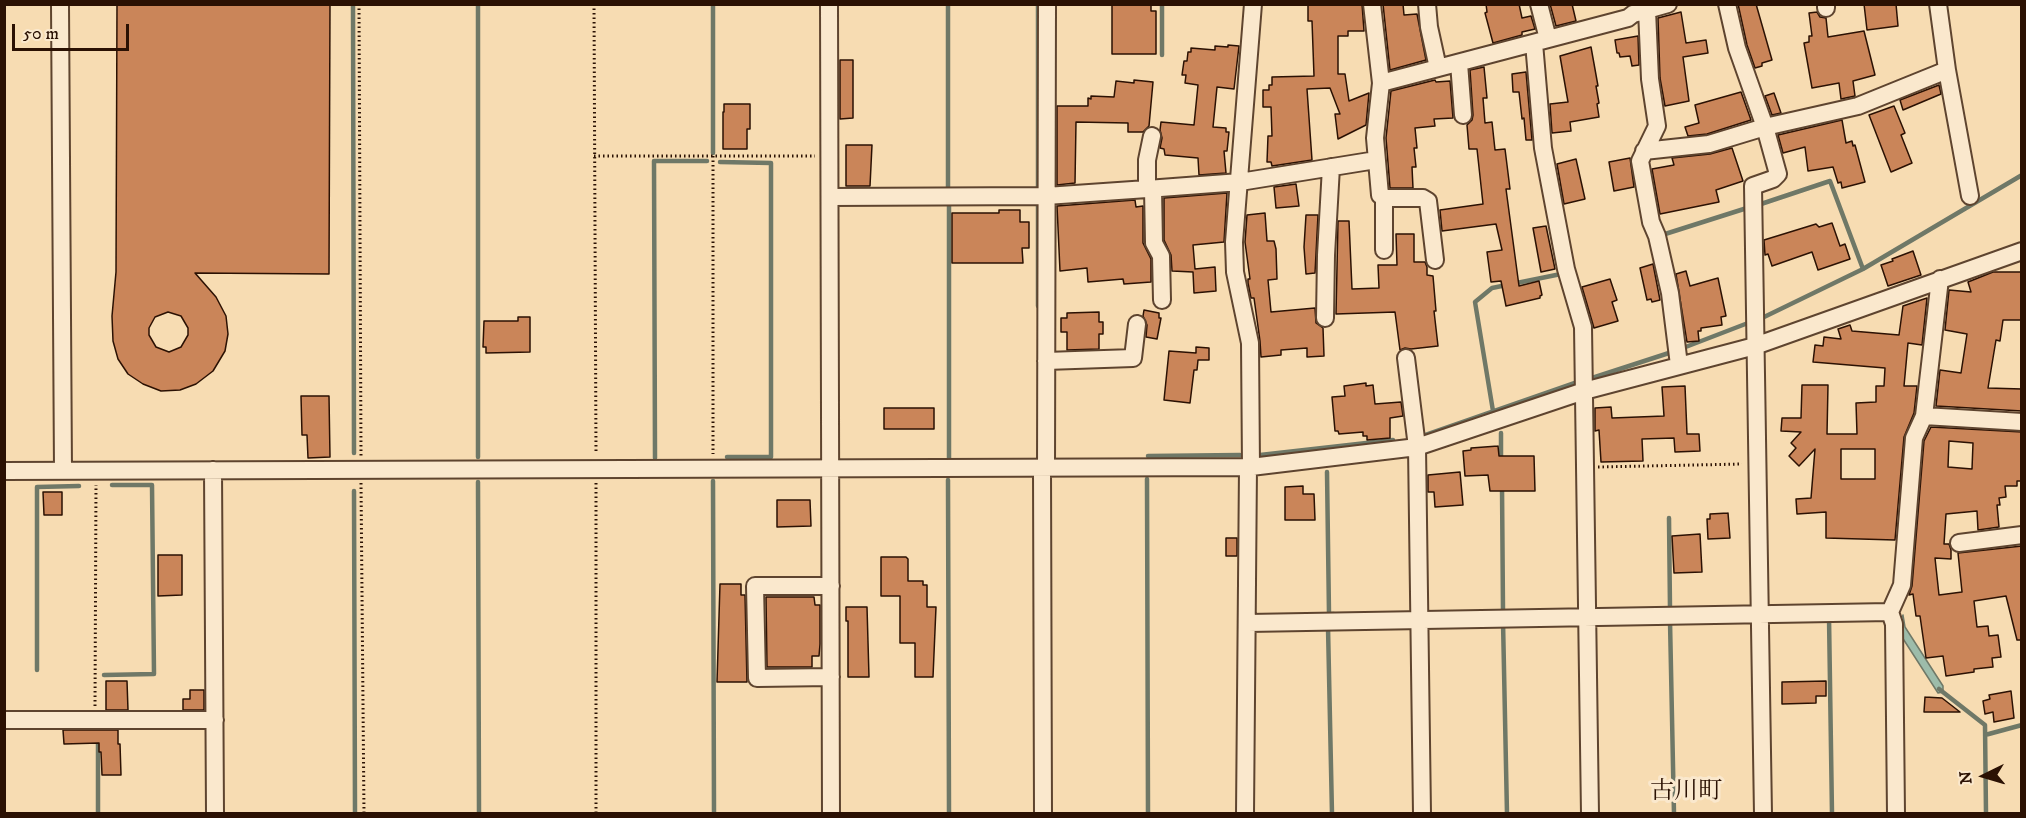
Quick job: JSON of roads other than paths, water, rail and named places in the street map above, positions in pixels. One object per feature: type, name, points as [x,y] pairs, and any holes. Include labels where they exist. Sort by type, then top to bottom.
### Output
[{"type":"street","points":[[60,4],[63,471]]},
{"type":"street","points":[[829,4],[831,813]]},
{"type":"street","points":[[1043,813],[1047,4]]},
{"type":"street","points":[[1245,813],[1250,343],[1235,272],[1234,242],[1253,4]]},
{"type":"street","points":[[1372,4],[1381,83],[1375,138],[1380,195],[1423,198],[1428,201],[1435,260]]},
{"type":"street","points":[[1427,4],[1429,27],[1438,68]]},
{"type":"street","points":[[1539,4],[1543,148],[1566,269],[1582,327],[1590,813]]},
{"type":"street","points":[[1381,83],[1628,18],[1637,10],[1668,4]]},
{"type":"street","points":[[1727,4],[1737,48],[1778,174],[1773,180],[1753,186],[1763,813]]},
{"type":"street","points":[[1938,4],[1947,70],[1970,196]]},
{"type":"street","points":[[1637,10],[1657,126],[1640,161],[1651,222],[1657,236],[1670,293],[1680,365]]},
{"type":"street","points":[[1459,63],[1463,115]]},
{"type":"street","points":[[1644,151],[1709,144],[1764,126],[1858,106],[1947,70]]},
{"type":"street","points":[[1152,136],[1147,160],[1154,243],[1161,256],[1162,300]]},
{"type":"street","points":[[830,197],[1046,196],[1150,189],[1240,182],[1376,160]]},
{"type":"street","points":[[1325,318],[1331,167]]},
{"type":"street","points":[[1384,197],[1384,250]]},
{"type":"street","points":[[4,471],[1250,467],[1417,447],[1584,391],[1755,346],[2022,251]]},
{"type":"street","points":[[1896,813],[1894,624],[1890,612],[1902,585],[1914,438],[1924,416],[1940,279]]},
{"type":"street","points":[[1046,361],[1133,358],[1137,324]]},
{"type":"street","points":[[1406,358],[1417,447],[1422,813]]},
{"type":"street","points":[[1924,416],[2022,423]]},
{"type":"street","points":[[213,470],[216,813]]},
{"type":"street","points":[[1959,543],[2022,535]]},
{"type":"street","points":[[831,586],[755,586],[757,678],[831,677]]},
{"type":"street","points":[[1248,622],[1890,612]]},
{"type":"street","points":[[4,720],[215,720]]},
{"type":"waterway","points":[[353,4],[354,453]]},
{"type":"waterway","points":[[478,4],[478,457]]},
{"type":"waterway","points":[[713,4],[713,153]]},
{"type":"waterway","points":[[948,4],[948,191]]},
{"type":"waterway","points":[[1038,4],[1038,189]]},
{"type":"waterway","points":[[1162,4],[1162,55]]},
{"type":"waterway","points":[[655,458],[654,161],[707,161]]},
{"type":"waterway","points":[[720,162],[771,163],[771,457],[727,457]]},
{"type":"waterway","points":[[1762,318],[1863,269],[2022,175]]},
{"type":"waterway","points":[[1758,205],[1830,181],[1863,269]]},
{"type":"waterway","points":[[949,202],[949,458]]},
{"type":"waterway","points":[[1038,202],[1038,306]]},
{"type":"waterway","points":[[1662,235],[1747,208]]},
{"type":"waterway","points":[[1493,411],[1475,302],[1492,288],[1561,274]]},
{"type":"waterway","points":[[1683,348],[1748,323]]},
{"type":"waterway","points":[[1592,378],[1672,352]]},
{"type":"waterway","points":[[1422,436],[1577,382]]},
{"type":"waterway","points":[[1501,433],[1501,460]]},
{"type":"waterway","points":[[1260,455],[1393,440]]},
{"type":"waterway","points":[[1148,456],[1240,455]]},
{"type":"waterway","points":[[1327,472],[1329,614],[1334,614]]},
{"type":"waterway","points":[[1147,479],[1148,814]]},
{"type":"waterway","points":[[948,480],[949,814]]},
{"type":"waterway","points":[[713,481],[714,814]]},
{"type":"waterway","points":[[478,482],[479,814]]},
{"type":"waterway","points":[[104,675],[154,674],[152,485],[112,485]]},
{"type":"waterway","points":[[37,670],[37,487],[79,486]]},
{"type":"waterway","points":[[1502,486],[1503,611]]},
{"type":"waterway","points":[[354,491],[355,814]]},
{"type":"waterway","points":[[1669,518],[1670,609]]},
{"type":"waterway","points":[[1829,617],[1832,814]]},
{"type":"waterway","points":[[1503,621],[1507,814]]},
{"type":"waterway","points":[[1670,621],[1674,814]]},
{"type":"waterway","points":[[1328,627],[1332,814]]},
{"type":"waterway","points":[[1939,689],[1985,725],[1986,814]]},
{"type":"waterway","points":[[1985,735],[2022,725]]},
{"type":"waterway","points":[[98,729],[98,814]]},
{"type":"district","name":"古川町","points":[[1686,793]]}]
